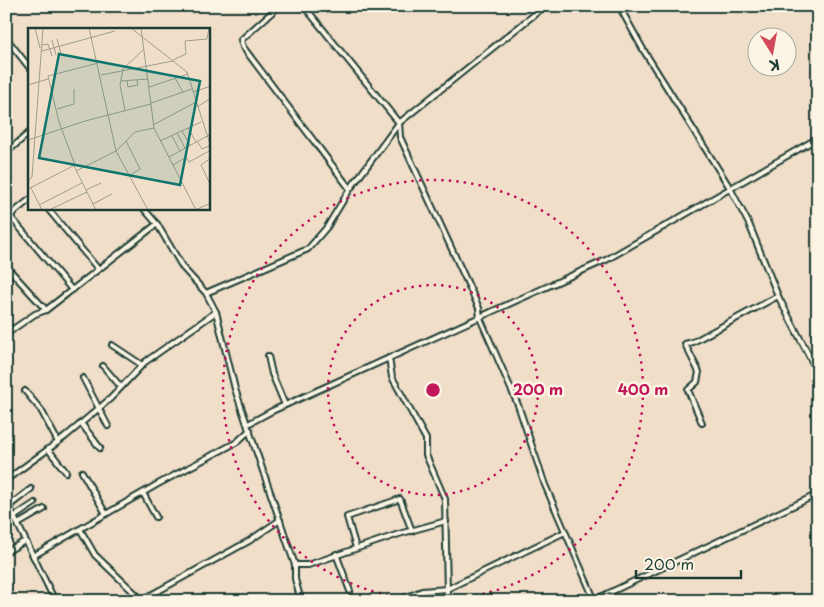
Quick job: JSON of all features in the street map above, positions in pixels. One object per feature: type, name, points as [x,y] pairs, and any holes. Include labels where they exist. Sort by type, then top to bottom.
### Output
[{"type":"street","points":[[279,6],[242,40],[243,47],[350,189]]},
{"type":"street","points":[[304,6],[399,123],[400,137],[479,308],[480,318],[518,405],[545,485],[594,600],[818,494]]},
{"type":"street","points":[[206,293],[308,249],[327,227],[350,189],[399,123],[545,6]]},
{"type":"street","points":[[619,6],[644,51],[730,188],[749,224],[778,296],[818,373]]},
{"type":"street","points":[[6,38],[28,66]]},
{"type":"street","points":[[6,153],[28,134]]},
{"type":"street","points":[[248,424],[606,260],[818,138]]},
{"type":"street","points":[[28,201],[8,217],[72,290]]},
{"type":"street","points":[[49,210],[98,269]]},
{"type":"street","points":[[145,210],[157,224],[183,268],[206,293],[216,312],[235,390],[295,565],[294,579],[301,601]]},
{"type":"street","points":[[6,334],[34,314],[46,310],[157,224]]},
{"type":"street","points":[[6,266],[46,310]]},
{"type":"street","points":[[702,423],[688,390],[696,382],[699,372],[684,344],[693,342],[778,296]]},
{"type":"street","points":[[6,480],[81,424],[142,365],[216,312]]},
{"type":"street","points":[[6,323],[12,330]]},
{"type":"street","points":[[112,345],[142,365]]},
{"type":"street","points":[[268,356],[272,374],[285,406]]},
{"type":"street","points":[[389,358],[392,377],[426,439],[426,455],[445,499],[447,593],[442,601]]},
{"type":"street","points":[[103,366],[121,387]]},
{"type":"street","points":[[83,378],[100,407],[108,426]]},
{"type":"street","points":[[25,391],[41,410],[58,442]]},
{"type":"street","points":[[81,424],[100,448]]},
{"type":"street","points":[[33,556],[143,493],[238,442],[250,430]]},
{"type":"street","points":[[48,449],[66,472]]},
{"type":"street","points":[[82,472],[106,514]]},
{"type":"street","points":[[9,506],[31,490]]},
{"type":"street","points":[[143,493],[156,517]]},
{"type":"street","points":[[356,548],[347,517],[400,499],[412,531]]},
{"type":"street","points":[[6,500],[55,601]]},
{"type":"street","points":[[14,516],[35,503]]},
{"type":"street","points":[[18,524],[44,509]]},
{"type":"street","points":[[80,529],[95,555],[141,600],[249,541],[280,520]]},
{"type":"street","points":[[295,565],[308,565],[336,554],[446,522]]},
{"type":"street","points":[[396,601],[422,591],[447,588],[565,532]]},
{"type":"street","points":[[6,552],[25,540]]},
{"type":"street","points":[[336,554],[350,591]]}]
